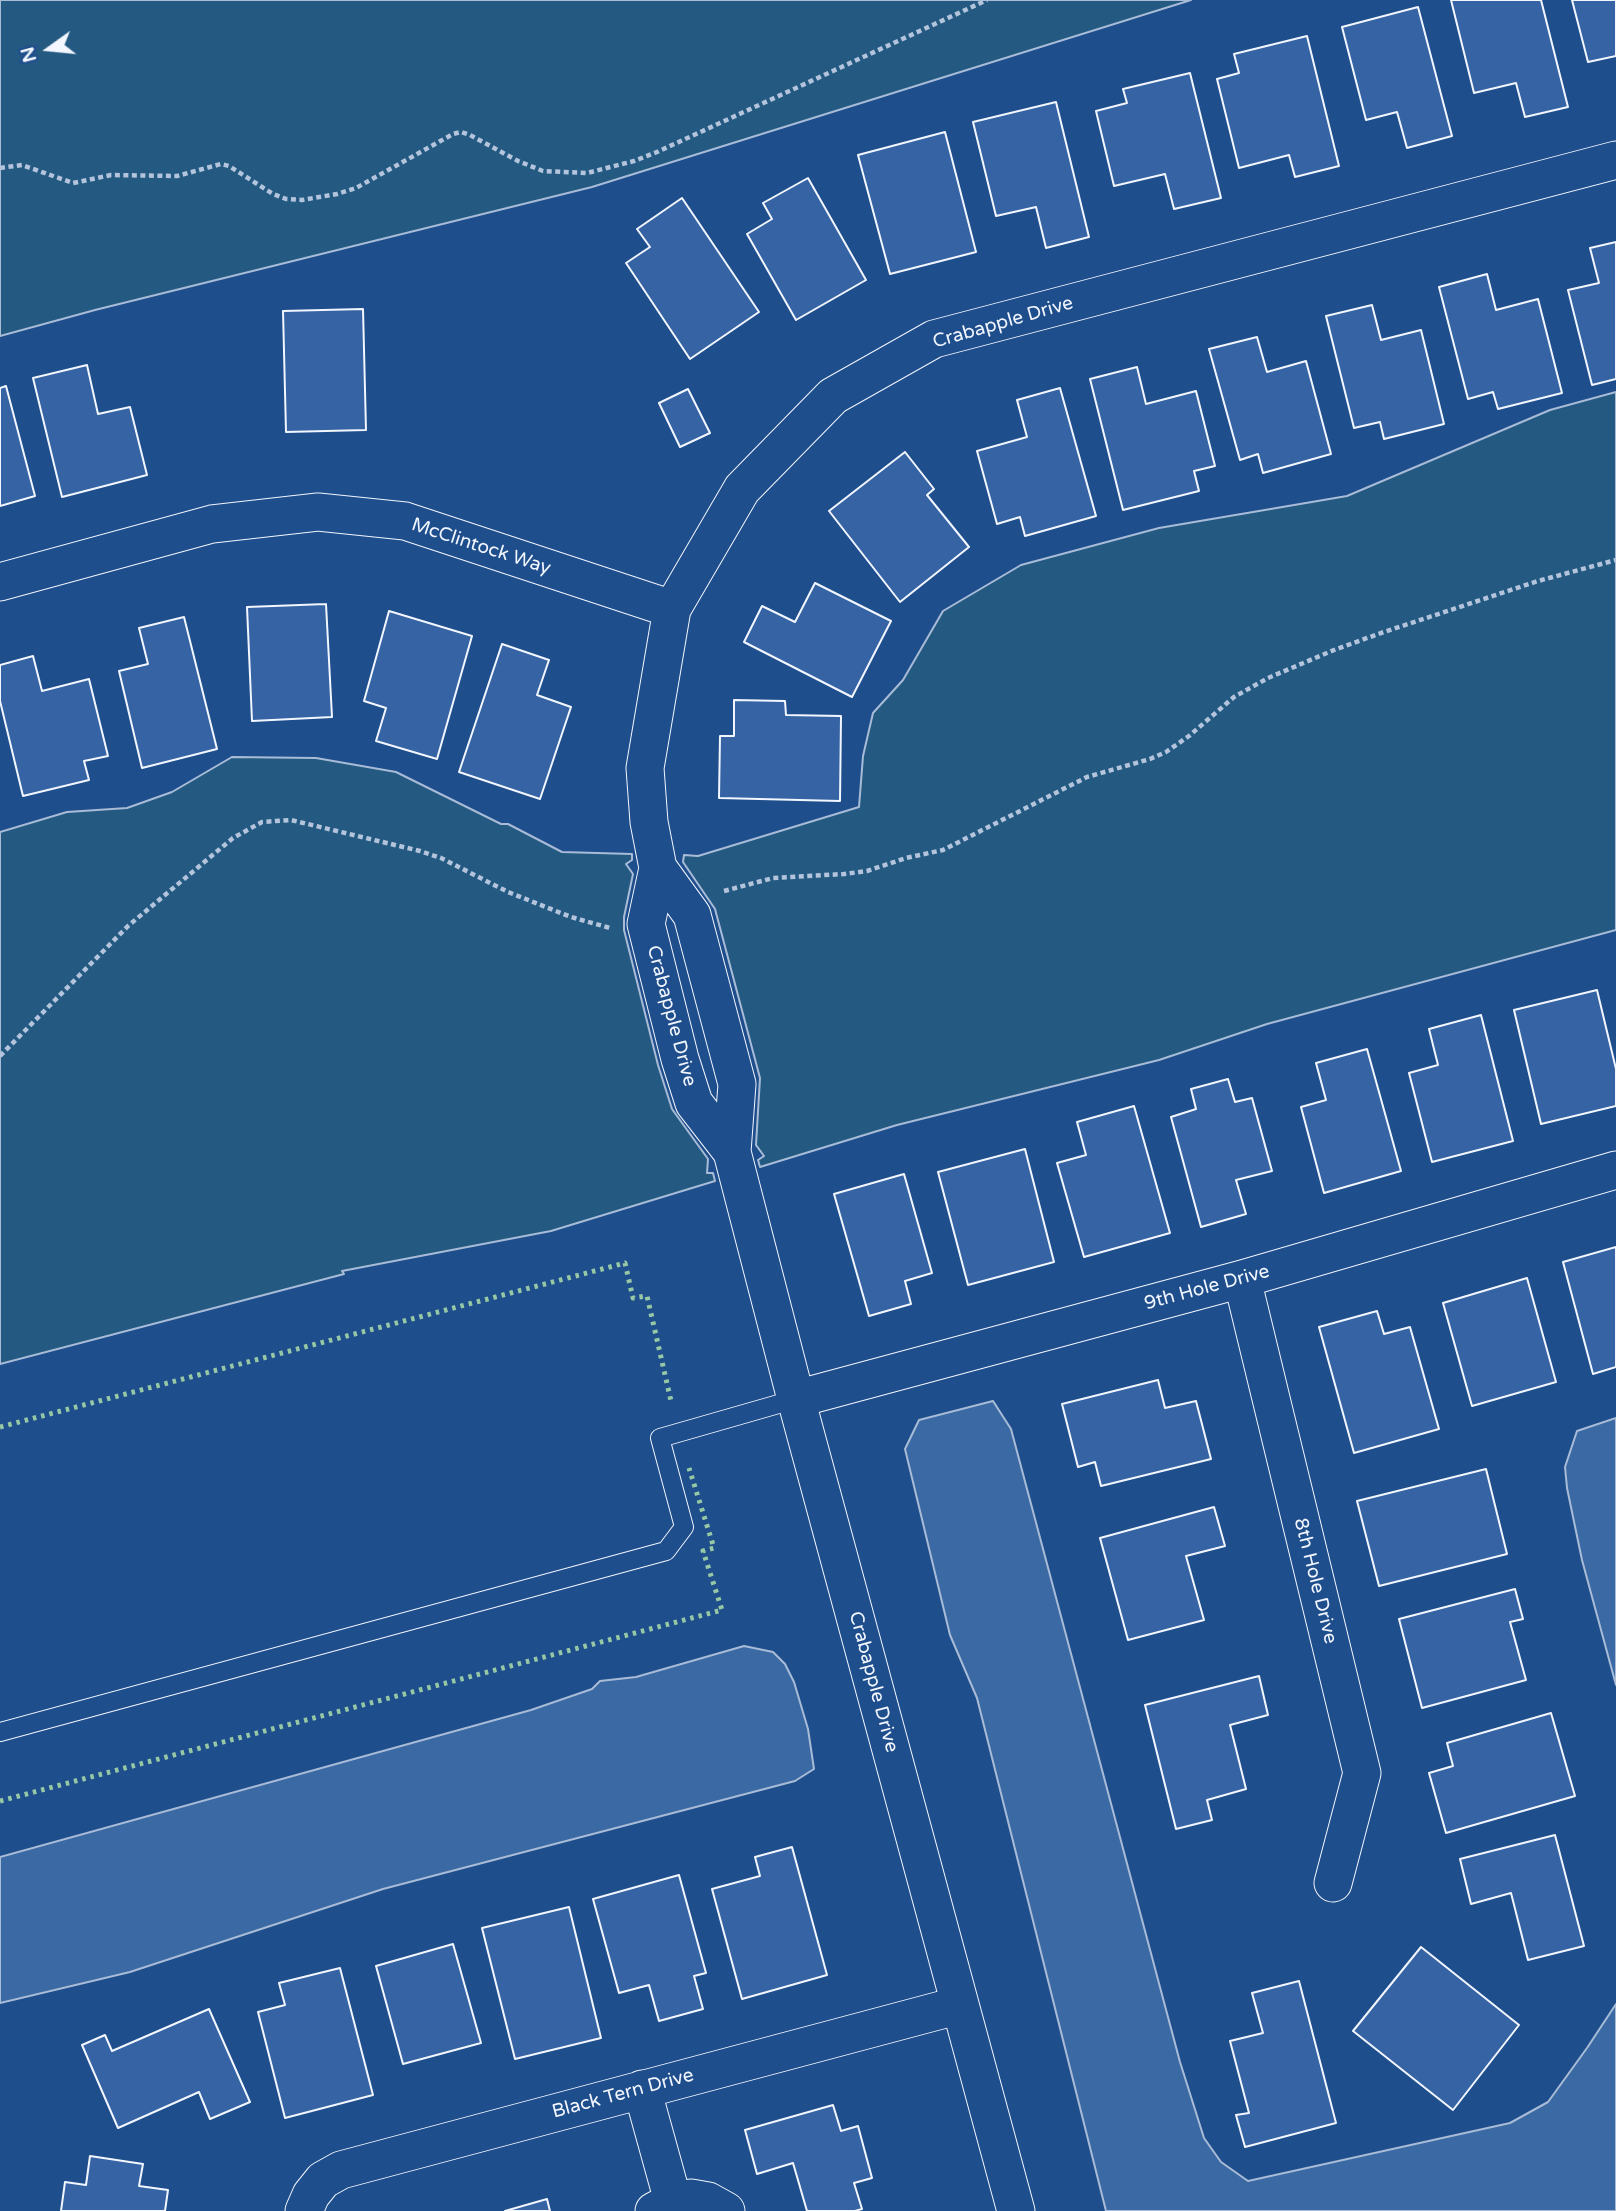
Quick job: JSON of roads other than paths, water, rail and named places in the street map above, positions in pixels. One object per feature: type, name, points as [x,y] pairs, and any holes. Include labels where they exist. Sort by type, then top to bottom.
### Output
[{"type":"street","name":"Crabapple Drive","points":[[732,1152],[694,1102],[680,1059],[646,924],[658,868],[649,822],[645,768],[672,610],[742,489],[834,396],[934,339],[1616,160]]},
{"type":"street","name":"McClintock Way","points":[[0,582],[212,524],[318,512],[405,521],[672,610]]},
{"type":"street","name":"Crabapple Drive","points":[[658,868],[692,915],[734,1071],[737,1084],[732,1152],[796,1399],[1016,2211]]},
{"type":"street","name":"9th Hole Drive","points":[[796,1399],[1242,1279],[1616,1170]]},
{"type":"street","name":"8th Hole Drive","points":[[1242,1279],[1362,1773],[1333,1884]]},
{"type":"street","name":"Black Tern Drive","points":[[304,2211],[311,2195],[323,2180],[341,2170],[960,2005]]},
{"type":"street","points":[[642,2089],[664,2206],[691,2198],[708,2201],[726,2211]]},
{"type":"lane","points":[[0,1732],[666,1551],[684,1527],[660,1438],[796,1399]]}]
